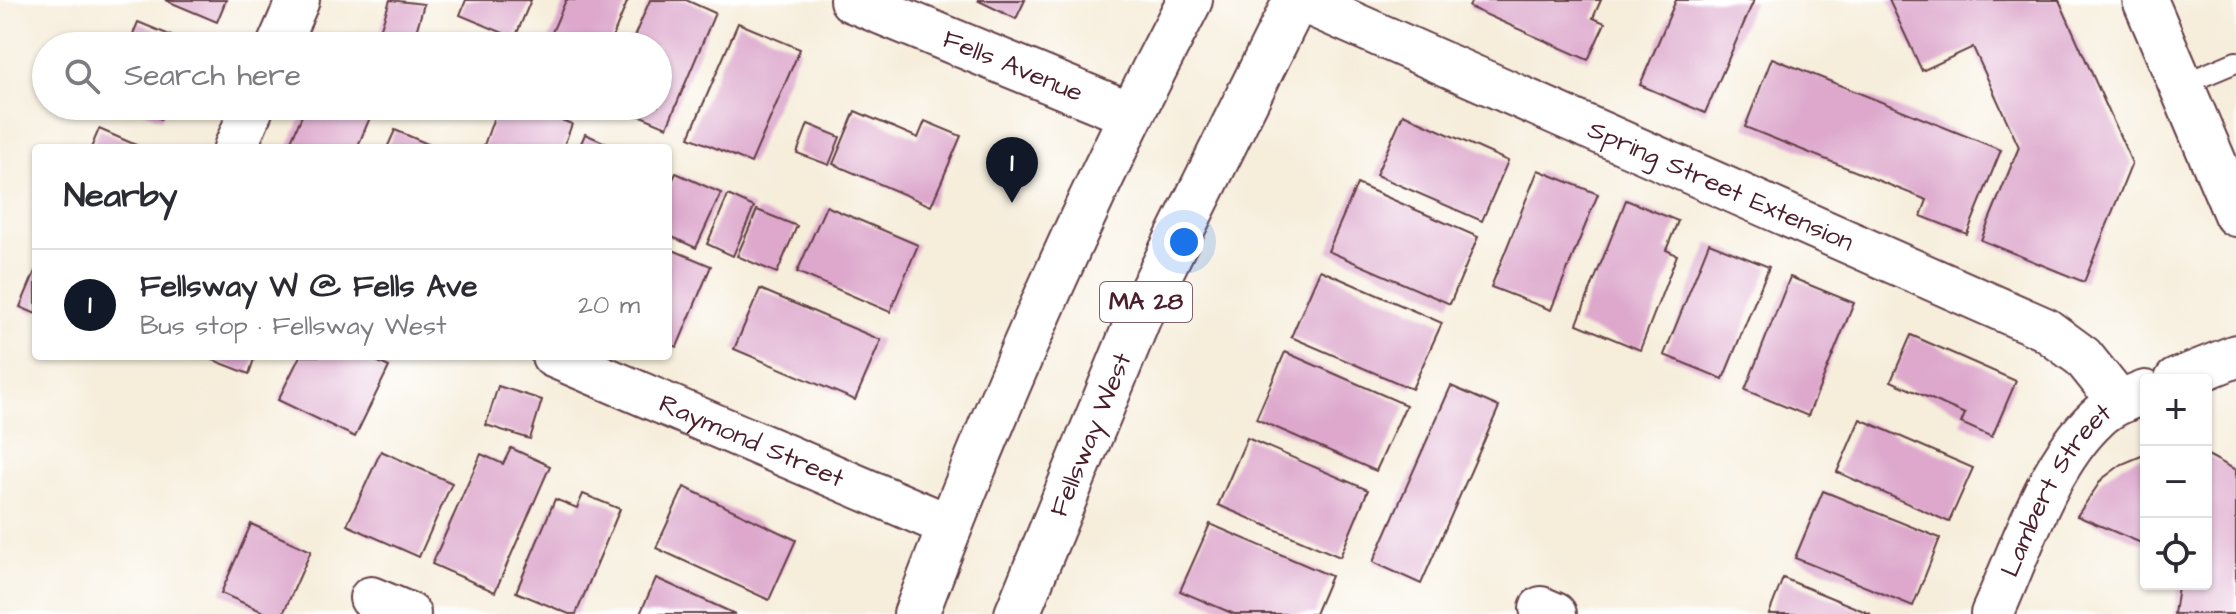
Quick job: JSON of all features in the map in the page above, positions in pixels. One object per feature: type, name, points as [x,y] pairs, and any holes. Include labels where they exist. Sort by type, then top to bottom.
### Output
[{"type":"main road","name":"Fells Avenue","points":[[852,0],[1130,114]]},
{"type":"main road","points":[[916,614],[1040,307],[1130,114],[1190,0]]},
{"type":"main road","name":"Fellsway West","points":[[1017,614],[1141,312],[1298,0]]},
{"type":"main road","points":[[2145,0],[2236,214]]},
{"type":"street","points":[[284,32],[298,0]]},
{"type":"street","name":"Spring Street Extension","points":[[1298,0],[2045,329],[2133,397]]},
{"type":"street","points":[[237,144],[247,120]]},
{"type":"street","points":[[2191,374],[2236,356]]},
{"type":"street","name":"Raymond Street","points":[[562,360],[950,526]]},
{"type":"street","name":"Lambert Street","points":[[1992,614],[2064,461],[2098,417],[2133,397]]},
{"type":"street","points":[[371,598],[409,614]]},
{"type":"lane","points":[[2181,85],[2236,62]]},
{"type":"building","points":[[165,0],[226,0],[217,22]]},
{"type":"building","points":[[390,0],[424,4],[416,32],[380,32]]},
{"type":"building","points":[[466,0],[531,0],[518,32],[501,32],[460,15]]},
{"type":"building","points":[[566,0],[628,0],[615,32],[552,32]]},
{"type":"building","points":[[650,0],[686,0],[715,13],[672,115],[672,32],[636,32]]},
{"type":"building","points":[[977,0],[1025,0],[1016,19]]},
{"type":"building","points":[[1472,0],[1601,0],[1593,18],[1605,23],[1588,60],[1469,7]]},
{"type":"building","points":[[1676,0],[1754,0],[1705,113],[1640,85]]},
{"type":"building","points":[[1889,0],[2059,0],[2132,163],[2084,282],[1981,240],[2019,147],[1973,47],[1922,71]]},
{"type":"building","points":[[138,22],[162,32],[134,32]]},
{"type":"building","points":[[738,23],[800,49],[751,163],[689,137]]},
{"type":"building","points":[[1772,58],[2001,150],[1967,234],[1921,216],[1927,200],[1745,127]]},
{"type":"building","points":[[855,111],[918,138],[925,121],[961,136],[931,206],[833,164]]},
{"type":"building","points":[[1403,114],[1508,161],[1482,221],[1376,175]]},
{"type":"building","points":[[300,120],[369,120],[359,144],[290,144]]},
{"type":"building","points":[[493,120],[561,120],[572,124],[564,144],[484,144]]},
{"type":"building","points":[[650,120],[670,120],[667,127]]},
{"type":"building","points":[[808,124],[840,137],[829,165],[797,153]]},
{"type":"building","points":[[99,129],[134,144],[93,144]]},
{"type":"building","points":[[395,130],[428,144],[389,144]]},
{"type":"building","points":[[585,134],[608,144],[581,144]]},
{"type":"building","points":[[1538,170],[1598,194],[1551,310],[1491,287]]},
{"type":"building","points":[[676,173],[721,193],[696,248],[672,237],[672,182]]},
{"type":"building","points":[[1357,184],[1478,237],[1450,304],[1328,251]]},
{"type":"building","points":[[728,195],[754,207],[733,256],[707,244]]},
{"type":"building","points":[[1626,200],[1678,221],[1666,250],[1677,255],[1640,350],[1577,324]]},
{"type":"building","points":[[826,206],[918,245],[890,312],[797,272]]},
{"type":"building","points":[[757,210],[797,226],[777,273],[737,256]]},
{"type":"building","points":[[1709,243],[1769,267],[1723,379],[1664,355]]},
{"type":"building","points":[[672,250],[711,266],[677,347],[672,345]]},
{"type":"building","points":[[1320,270],[1442,323],[1412,389],[1291,337]]},
{"type":"building","points":[[1790,277],[1854,303],[1808,416],[1745,390]]},
{"type":"building","points":[[32,278],[32,312],[20,307]]},
{"type":"building","points":[[760,289],[881,340],[855,400],[734,349]]},
{"type":"building","points":[[1911,335],[2016,381],[1992,437],[1961,423],[1965,414],[1891,381]]},
{"type":"building","points":[[1285,352],[1406,405],[1376,471],[1256,419]]},
{"type":"building","points":[[213,360],[254,360],[249,374]]},
{"type":"building","points":[[298,360],[374,360],[389,367],[355,437],[278,400]]},
{"type":"building","points":[[498,386],[542,400],[530,439],[486,425]]},
{"type":"building","points":[[1451,386],[1499,407],[1421,584],[1373,562]]},
{"type":"building","points":[[1860,419],[1973,468],[1949,522],[1837,472]]},
{"type":"building","points":[[1247,438],[1368,490],[1340,557],[1218,505]]},
{"type":"building","points":[[511,448],[550,466],[495,592],[432,564],[481,454],[503,464]]},
{"type":"building","points":[[381,451],[452,483],[419,557],[347,525]]},
{"type":"building","points":[[2140,456],[2140,542],[2077,516],[2102,479],[2122,464]]},
{"type":"building","points":[[2212,457],[2236,470],[2236,614],[2174,614],[2177,590],[2212,590]]},
{"type":"building","points":[[684,487],[796,540],[769,600],[656,548]]},
{"type":"building","points":[[1823,491],[1940,538],[1913,606],[1795,558]]},
{"type":"building","points":[[583,494],[620,509],[576,614],[569,614],[516,592],[555,499],[577,508]]},
{"type":"building","points":[[251,524],[311,551],[283,614],[268,614],[221,593]]},
{"type":"building","points":[[1210,524],[1331,576],[1315,614],[1234,614],[1180,591]]},
{"type":"building","points":[[656,578],[735,614],[640,614]]},
{"type":"building","points":[[1783,578],[1871,614],[1769,614]]},
{"type":"place","name":"Fellsway W @ Fells Ave","points":[[1012,203]]}]
